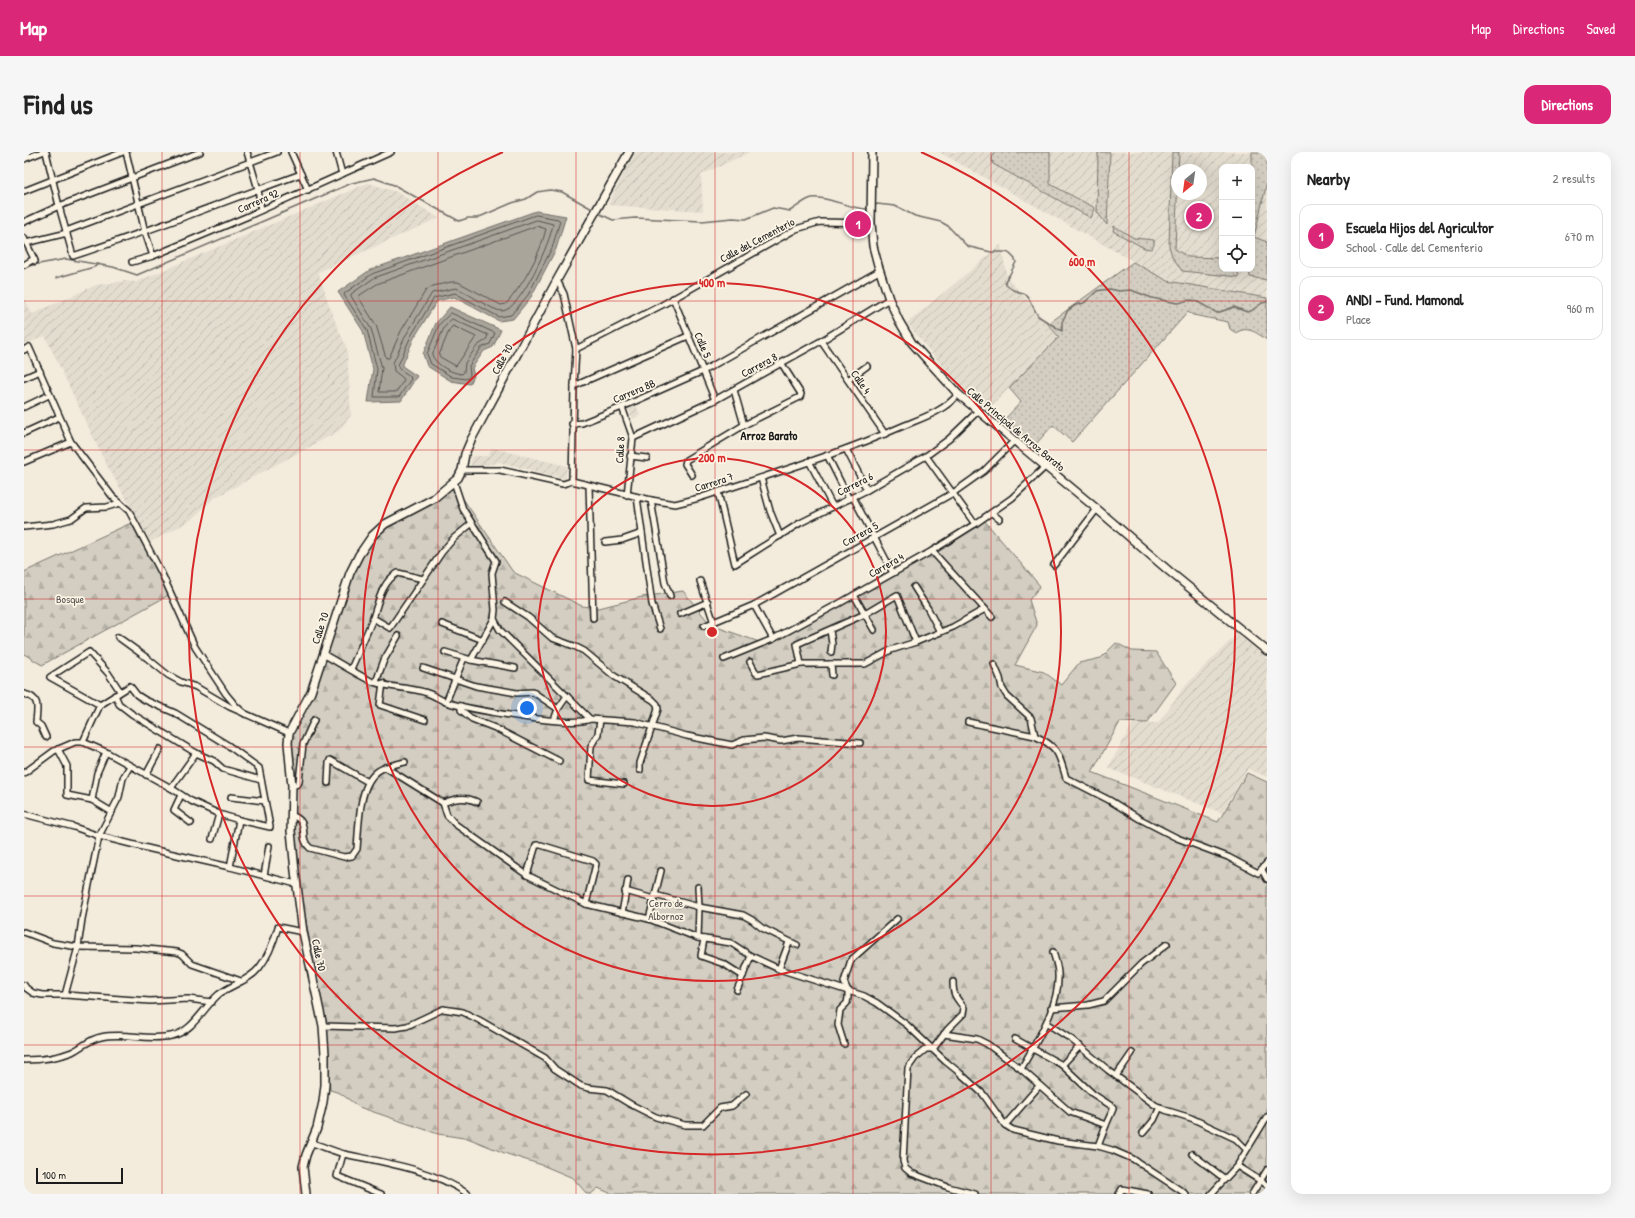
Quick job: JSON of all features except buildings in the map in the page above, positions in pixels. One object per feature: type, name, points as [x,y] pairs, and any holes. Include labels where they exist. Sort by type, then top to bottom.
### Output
[{"type":"street","points":[[24,159],[42,152]]},
{"type":"street","points":[[46,152],[73,256],[145,232],[301,174]]},
{"type":"street","points":[[24,191],[125,152],[145,232],[154,256]]},
{"type":"street","points":[[24,222],[59,206],[200,152]]},
{"type":"street","points":[[247,152],[258,189],[262,210]]},
{"type":"street","points":[[24,265],[34,260],[25,240],[66,232],[277,152]]},
{"type":"street","points":[[291,152],[308,190]]},
{"type":"street","points":[[336,152],[342,174]]},
{"type":"street","name":"Carrera 92","points":[[132,262],[154,256],[308,190],[391,152]]},
{"type":"street","name":"Calle 70","points":[[306,1194],[303,1167],[321,1113],[325,1085],[323,1026],[303,932],[296,884],[291,831],[292,786],[288,744],[289,734],[311,692],[350,572],[359,555],[372,536],[385,524],[433,500],[458,478],[462,470],[469,444],[557,280],[629,152]]},
{"type":"street","name":"Calle Principal de Arroz Barato","points":[[872,152],[871,223],[873,246],[879,271],[890,299],[899,321],[912,344],[958,394],[1267,651]]},
{"type":"street","name":"Calle del Cementerio","points":[[576,349],[633,321],[796,229],[820,222],[871,223]]},
{"type":"street","name":"Carrera 8B","points":[[572,424],[582,423],[703,372],[879,271]]},
{"type":"street","points":[[557,280],[564,294],[576,349],[572,424],[572,482]]},
{"type":"street","name":"Calle 5","points":[[673,298],[715,400]]},
{"type":"street","name":"Carrera 8","points":[[633,438],[734,390],[782,364],[890,299]]},
{"type":"street","points":[[574,386],[688,336]]},
{"type":"street","name":"Calle 4","points":[[821,341],[885,434]]},
{"type":"street","points":[[24,350],[29,348],[71,442],[112,496],[129,511],[162,574],[196,647],[226,694],[245,714]]},
{"type":"street","points":[[692,475],[685,464],[686,460],[744,425],[801,396],[782,364]]},
{"type":"street","points":[[848,380],[867,366]]},
{"type":"street","points":[[24,378],[40,371]]},
{"type":"street","points":[[734,390],[744,425]]},
{"type":"street","name":"Carrera 7","points":[[462,470],[500,470],[564,484],[572,482],[636,497],[675,504],[761,478],[885,434],[931,414],[953,400],[958,394]]},
{"type":"street","points":[[24,407],[50,395]]},
{"type":"street","name":"Calle 8","points":[[622,407],[633,438],[627,495]]},
{"type":"street","name":"Carrera 6","points":[[718,492],[734,564],[800,523],[867,490],[926,456],[949,439],[978,411]]},
{"type":"street","points":[[24,433],[59,417]]},
{"type":"street","name":"Carrera 5","points":[[704,626],[754,605],[953,493],[984,470],[1014,441]]},
{"type":"street","points":[[24,462],[71,442]]},
{"type":"street","points":[[846,449],[867,490]]},
{"type":"street","points":[[827,455],[875,537],[893,573]]},
{"type":"street","points":[[630,456],[647,458]]},
{"type":"street","points":[[926,456],[975,524]]},
{"type":"street","points":[[809,461],[833,507]]},
{"type":"street","name":"Carrera 4","points":[[724,659],[773,639],[932,551],[992,513],[1012,498],[1045,467]]},
{"type":"street","points":[[761,478],[770,511],[780,536]]},
{"type":"street","points":[[454,482],[463,509],[495,559],[492,573],[495,610],[494,619],[471,660]]},
{"type":"street","points":[[589,486],[593,618]]},
{"type":"street","points":[[636,497],[652,604],[660,629]]},
{"type":"street","points":[[651,500],[665,583],[670,596]]},
{"type":"street","points":[[24,527],[54,524],[71,519],[86,508],[107,507],[120,503]]},
{"type":"street","points":[[1054,565],[1097,509]]},
{"type":"street","points":[[992,513],[999,520]]},
{"type":"street","points":[[373,618],[390,628],[448,545],[472,524]]},
{"type":"street","points":[[605,542],[622,540],[642,533]]},
{"type":"street","points":[[932,551],[992,617]]},
{"type":"street","points":[[351,669],[373,618],[381,593],[392,576],[398,573],[423,579]]},
{"type":"street","points":[[700,581],[714,623]]},
{"type":"street","points":[[914,587],[940,632]]},
{"type":"street","points":[[854,595],[874,630]]},
{"type":"street","points":[[801,664],[797,644],[865,614],[897,595],[916,642]]},
{"type":"street","points":[[505,602],[528,617],[552,638],[584,651],[614,676],[657,704],[658,709],[641,761],[640,770]]},
{"type":"street","points":[[680,614],[708,602]]},
{"type":"street","points":[[754,605],[773,639]]},
{"type":"street","points":[[750,662],[758,674],[801,664],[865,664],[891,650],[953,627],[985,609]]},
{"type":"street","points":[[494,619],[500,630],[590,719]]},
{"type":"street","points":[[442,624],[483,640]]},
{"type":"street","points":[[830,630],[832,644],[831,652]]},
{"type":"street","points":[[376,682],[384,660],[398,636]]},
{"type":"street","points":[[118,637],[168,675],[181,682],[196,687],[245,714],[289,734]]},
{"type":"street","points":[[100,705],[50,677],[88,652],[108,674],[120,691]]},
{"type":"street","points":[[445,652],[471,660],[515,668]]},
{"type":"street","points":[[323,654],[376,682],[426,692],[446,702],[493,713],[582,722],[590,719],[635,722],[686,736],[732,745],[744,740],[764,738],[781,742],[798,738],[860,743]]},
{"type":"street","points":[[446,702],[464,658]]},
{"type":"street","points":[[831,664],[832,675]]},
{"type":"street","points":[[994,664],[1000,678],[1002,688],[1007,696],[1031,718],[1035,736]]},
{"type":"street","points":[[423,668],[476,686],[517,693],[533,692],[558,709]]},
{"type":"street","points":[[383,684],[380,706],[425,720]]},
{"type":"street","points":[[24,773],[58,749],[75,742],[83,742],[106,752],[181,795],[219,814],[270,827],[259,768],[229,746],[175,713],[144,700],[130,686],[100,705],[83,742]]},
{"type":"street","points":[[24,694],[30,695],[36,700],[38,706],[36,722],[41,726],[46,737]]},
{"type":"street","points":[[115,695],[119,704],[128,712],[196,753],[214,761],[227,770],[261,780]]},
{"type":"street","points":[[554,720],[558,709],[566,696]]},
{"type":"street","points":[[461,706],[461,710],[472,719],[494,728],[559,761]]},
{"type":"street","points":[[292,786],[300,782],[303,744],[314,720]]},
{"type":"street","points":[[600,720],[598,734],[591,746],[589,780],[624,784]]},
{"type":"street","points":[[968,722],[1035,736],[1044,740],[1056,749],[1066,778],[1074,783],[1109,800],[1140,819],[1177,838],[1228,856],[1258,873],[1267,863]]},
{"type":"street","points":[[58,749],[67,766],[67,795],[92,800],[112,812]]},
{"type":"street","points":[[146,775],[160,749]]},
{"type":"street","points":[[92,800],[98,773],[106,752]]},
{"type":"street","points":[[171,788],[196,753]]},
{"type":"street","points":[[328,784],[328,763],[330,760],[368,782]]},
{"type":"street","points":[[291,815],[298,817],[302,822],[305,842],[310,848],[344,857],[352,856],[356,849],[363,794],[368,782],[378,770],[405,762]]},
{"type":"street","points":[[65,995],[78,947],[82,919],[99,836],[121,792],[123,778],[130,766]]},
{"type":"street","points":[[385,767],[443,803],[447,815],[454,824],[527,875],[586,904],[649,919],[698,938],[731,943],[751,956],[779,969],[864,996],[877,1003],[907,1025],[983,1094],[1005,1125],[1013,1130],[1058,1141],[1098,1146],[1133,1159],[1186,1194]]},
{"type":"street","points":[[181,795],[174,810],[191,823]]},
{"type":"street","points":[[231,797],[265,801]]},
{"type":"street","points":[[443,803],[460,798],[471,799],[477,802]]},
{"type":"street","points":[[24,814],[74,827],[99,836],[296,884]]},
{"type":"street","points":[[212,839],[219,814]]},
{"type":"street","points":[[230,867],[239,820]]},
{"type":"street","points":[[527,875],[536,845],[541,845],[593,861],[596,864],[586,904]]},
{"type":"street","points":[[264,876],[269,846]]},
{"type":"street","points":[[1262,870],[1267,879]]},
{"type":"street","points":[[649,919],[661,871]]},
{"type":"street","points":[[622,913],[628,880]]},
{"type":"street","points":[[698,887],[698,938]]},
{"type":"street","points":[[625,891],[743,915],[762,928],[797,945]]},
{"type":"street","points":[[844,1044],[838,1025],[839,1013],[841,1007],[848,1000],[848,991],[844,982],[851,960],[897,919]]},
{"type":"street","points":[[24,1060],[48,1058],[64,1054],[92,1039],[102,1037],[120,1035],[153,1038],[172,1036],[188,1027],[219,995],[254,973],[259,968],[270,949],[278,927],[303,932]]},
{"type":"street","points":[[24,932],[53,943],[78,947],[136,948],[177,952],[182,954],[192,964],[241,981]]},
{"type":"street","points":[[704,939],[701,956],[724,964],[743,976]]},
{"type":"street","points":[[779,969],[789,942]]},
{"type":"street","points":[[1051,1008],[1088,1005],[1104,1001],[1141,964],[1167,944]]},
{"type":"street","points":[[1021,1069],[1046,1023],[1057,989],[1058,974],[1053,952]]},
{"type":"street","points":[[737,990],[751,956]]},
{"type":"street","points":[[933,1049],[964,1011],[964,1008],[955,998],[953,992],[953,982]]},
{"type":"street","points":[[24,984],[26,988],[33,993],[42,995],[65,995],[150,1001],[188,999],[212,1002]]},
{"type":"street","points":[[323,1026],[395,1028],[407,1026],[443,1009],[463,1012],[545,1058],[554,1069],[581,1086],[607,1090],[656,1117],[691,1126],[703,1125],[720,1108],[732,1106],[746,1094]]},
{"type":"street","points":[[1046,1023],[1071,1038],[1116,1076],[1160,1107],[1191,1118],[1236,1139],[1243,1144],[1246,1149]]},
{"type":"street","points":[[944,1034],[977,1039],[987,1044],[1021,1069],[1070,1112],[1106,1125]]},
{"type":"street","points":[[1015,1039],[1032,1050],[1062,1065],[1094,1094],[1113,1107],[1114,1109],[1098,1146]]},
{"type":"street","points":[[1062,1065],[1080,1046]]},
{"type":"street","points":[[933,1049],[926,1049],[908,1068],[903,1152],[904,1166],[911,1173],[939,1184],[975,1194]]},
{"type":"street","points":[[1116,1076],[1132,1053]]},
{"type":"street","points":[[1005,1125],[1039,1086]]},
{"type":"street","points":[[1143,1133],[1154,1120],[1160,1107]]},
{"type":"street","points":[[1211,1194],[1246,1154],[1246,1149],[1267,1117]]},
{"type":"street","points":[[312,1143],[343,1154],[396,1165],[440,1178],[468,1194]]},
{"type":"street","points":[[343,1154],[337,1176],[382,1194]]},
{"type":"street","points":[[1192,1154],[1225,1179]]},
{"type":"street","points":[[1237,1166],[1267,1185]]},
{"type":"street","points":[[1252,1194],[1267,1170]]},
{"type":"street","points":[[1119,1194],[1122,1190],[1148,1194]]},
{"type":"shaded area","points":[[634,152],[750,152],[701,175],[703,211],[608,205]]},
{"type":"shaded area","points":[[939,152],[1267,152],[1267,298],[1168,281]]},
{"type":"shaded area","points":[[368,183],[397,192],[439,218],[318,272],[333,316],[347,349],[351,415],[339,431],[214,498],[191,520],[151,542],[105,462],[45,336],[24,345],[24,297],[32,314],[96,285],[125,281],[136,282]]},
{"type":"shaded area","points":[[1001,245],[1007,277],[1059,337],[988,410],[955,382],[907,323]]},
{"type":"shaded area","points":[[635,402],[640,415],[633,419],[627,406]]},
{"type":"shaded area","points":[[492,448],[567,466],[566,479],[499,462],[470,470],[472,456],[488,456]]},
{"type":"shaded area","points":[[1237,634],[1267,658],[1267,777],[1248,769],[1222,813],[1108,768],[1133,723],[1158,723],[1184,687]]},
{"type":"green space","points":[[994,152],[1050,152],[1050,184],[1095,208],[1091,218],[993,164],[992,159]]},
{"type":"green space","points":[[1098,152],[1110,152],[1107,225],[1097,212]]},
{"type":"green space","points":[[1172,152],[1179,152],[1179,164],[1172,164]]},
{"type":"green space","points":[[1252,152],[1267,152],[1267,182],[1255,233],[1255,164],[1252,164]]},
{"type":"green space","points":[[1171,183],[1171,200],[1177,200],[1175,249],[1188,257],[1219,258],[1219,272],[1239,272],[1238,277],[1182,271],[1172,256],[1169,246]]},
{"type":"green space","points":[[1114,226],[1134,238],[1154,240],[1154,245],[1151,249],[1144,248],[1113,231]]},
{"type":"green space","points":[[1255,237],[1267,242],[1267,280],[1250,277],[1249,272],[1255,272]]},
{"type":"green space","points":[[1133,262],[1168,281],[1267,298],[1267,340],[1248,330],[1236,333],[1230,329],[1228,322],[1193,315],[1188,312],[1072,442],[1053,425],[1035,445],[1004,420],[1021,402],[1009,388],[1059,337],[1048,324]]},
{"type":"green space","name":"Cerro de Albornoz","points":[[453,484],[513,572],[582,606],[599,608],[642,597],[683,591],[711,625],[765,644],[845,603],[983,519],[1040,586],[1029,600],[1037,625],[1015,665],[1044,672],[1061,685],[1079,663],[1101,658],[1116,643],[1132,651],[1156,652],[1176,683],[1147,723],[1120,722],[1092,772],[1218,822],[1247,773],[1267,782],[1267,1194],[612,1194],[598,1188],[591,1194],[587,1194],[573,1178],[542,1165],[507,1154],[470,1139],[438,1134],[359,1107],[340,1093],[330,1090],[326,1028],[299,884],[293,831],[291,734],[325,655],[351,570],[373,537],[386,525]]},
{"type":"green space","name":"Bosque","points":[[131,523],[169,595],[42,665],[24,654],[24,572]]},
{"type":"water","points":[[536,211],[566,216],[556,249],[531,297],[513,319],[499,321],[454,297],[437,301],[414,338],[402,366],[417,376],[401,401],[368,402],[373,369],[363,331],[338,292],[370,270]]},
{"type":"water","points":[[450,307],[501,330],[493,347],[484,351],[472,368],[474,376],[470,384],[451,381],[427,366],[423,354],[436,323]]},
{"type":"waterway","points":[[28,266],[66,259],[113,267],[137,275],[352,183],[374,178],[394,185],[459,221],[468,218],[477,218],[512,203],[526,199],[537,192],[550,190],[562,192],[594,210]]},
{"type":"waterway","points":[[598,213],[613,220],[635,218],[702,221],[733,218],[746,219],[773,208],[790,211],[806,200],[814,198],[821,198],[861,209],[868,209]]},
{"type":"waterway","points":[[874,207],[877,204],[895,206],[915,216],[941,222],[948,226],[966,245],[970,247],[991,252],[1009,253],[1016,262],[1005,281],[1006,285],[1013,290],[1025,294],[1038,316],[1062,331],[1062,322],[1068,310],[1076,305],[1084,303],[1097,291],[1102,290],[1131,290],[1152,298],[1177,303],[1193,300],[1217,313],[1234,307],[1247,312],[1251,311],[1262,303],[1267,302]]},
{"type":"waterway","points":[[56,278],[94,267],[99,264]]},
{"type":"place","name":"ANDI - Fund. Mamonal","points":[[1199,216]]},
{"type":"place","name":"Escuela Hijos del Agricultor","points":[[858,224]]},
{"type":"district","name":"Arroz Barato","points":[[769,435]]}]
